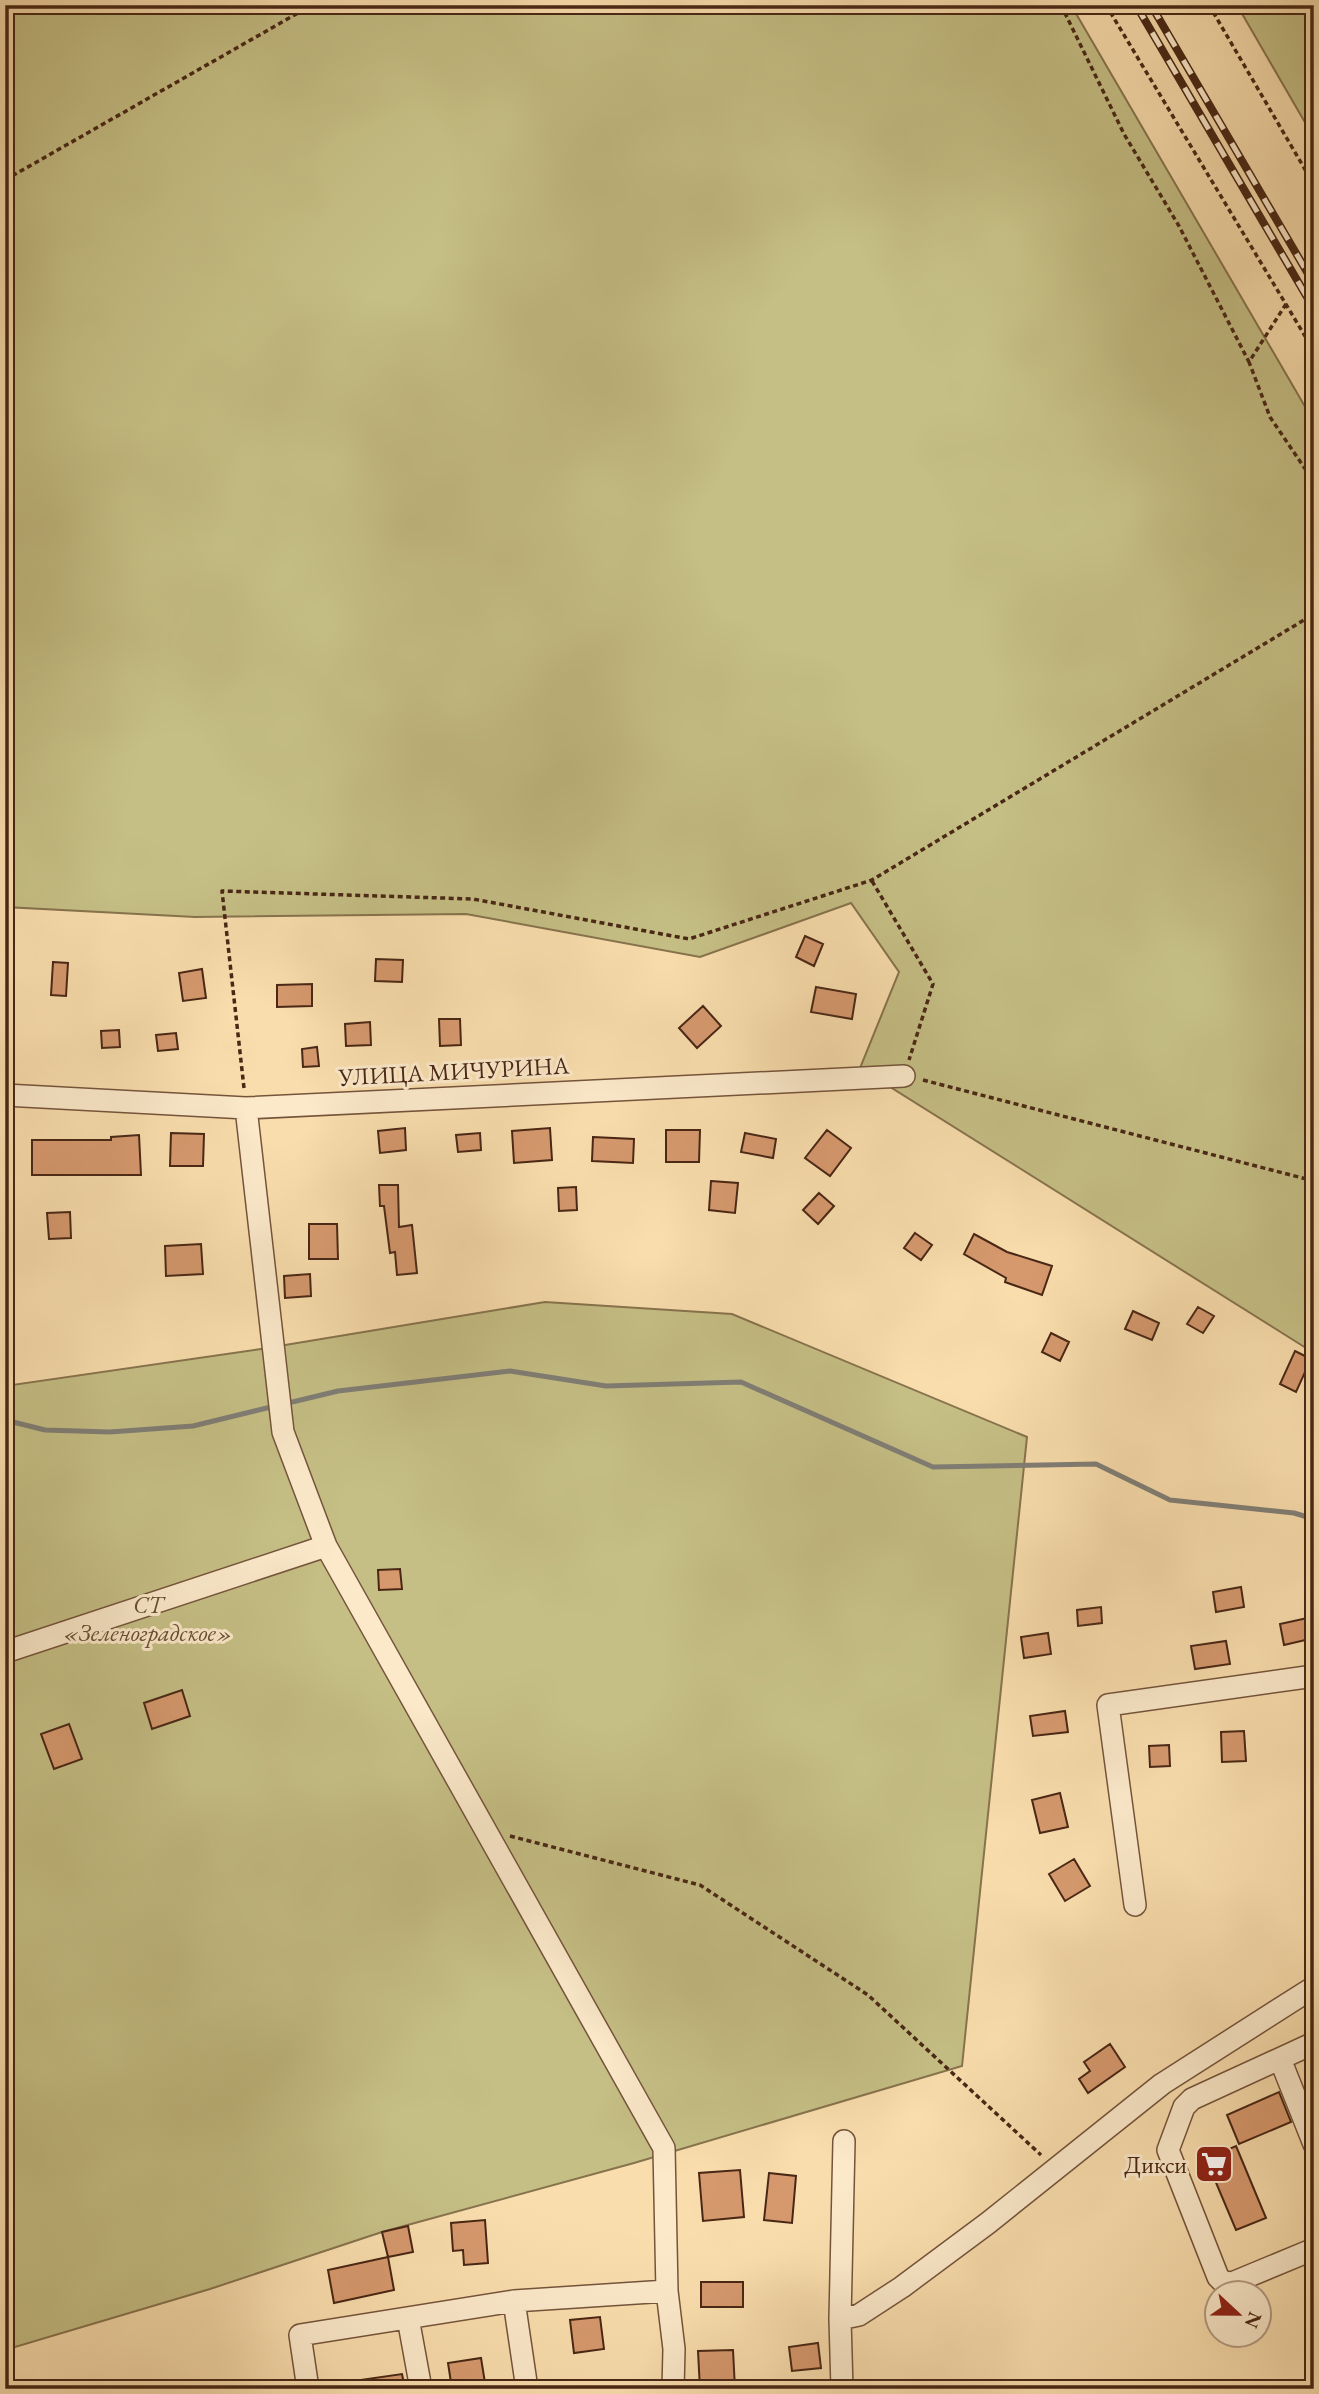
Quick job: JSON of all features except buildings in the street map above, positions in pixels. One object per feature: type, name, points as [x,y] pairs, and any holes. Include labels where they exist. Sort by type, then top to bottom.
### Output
[{"type":"street","name":"УЛИЦА МИЧУРИНА","points":[[5,1096],[246,1108],[904,1076]]},
{"type":"street","points":[[246,1108],[284,1432],[326,1546],[664,2148],[667,2291],[674,2349],[673,2389]]},
{"type":"street","points":[[10,1648],[326,1546]]},
{"type":"street","points":[[1135,1905],[1108,1705],[1314,1676]]},
{"type":"street","points":[[840,2319],[859,2315],[902,2287],[988,2223],[1162,2084],[1314,1987]]},
{"type":"street","points":[[1314,2043],[1188,2102],[1169,2141],[1168,2150],[1218,2277],[1223,2282],[1232,2283],[1314,2249]]},
{"type":"street","points":[[1280,2059],[1314,2144]]},
{"type":"street","points":[[842,2389],[840,2319],[844,2141]]},
{"type":"street","points":[[308,2389],[300,2335],[514,2301],[667,2291]]},
{"type":"street","points":[[514,2301],[527,2389]]},
{"type":"street","points":[[408,2318],[421,2389]]},
{"type":"path","points":[[5,180],[312,5]]},
{"type":"path","points":[[1061,5],[1124,134],[1179,226],[1248,362],[1270,417],[1314,482]]},
{"type":"path","points":[[1107,5],[1314,351]]},
{"type":"path","points":[[1209,5],[1310,178],[1314,180]]},
{"type":"path","points":[[1248,362],[1286,304]]},
{"type":"path","points":[[246,1108],[222,891],[473,899],[689,939],[872,880],[1314,614]]},
{"type":"path","points":[[872,880],[933,984],[904,1076],[1314,1181]]},
{"type":"path","points":[[486,1830],[700,1885],[868,1995],[1055,2169]]},
{"type":"green space","points":[[5,5],[1071,5],[1314,422],[1314,1353],[860,1068],[899,972],[851,903],[700,957],[466,914],[195,917],[5,907]]},
{"type":"green space","points":[[1237,5],[1314,5],[1314,138]]},
{"type":"green space","name":"СТ «Зеленоградское»","points":[[545,1302],[732,1314],[1027,1437],[962,2066],[634,2163],[382,2232],[210,2289],[5,2350],[5,1386],[261,1349]]},
{"type":"waterway","points":[[284,1404],[338,1391],[510,1371],[606,1386],[741,1382],[933,1467],[1096,1464],[1170,1500],[1294,1513],[1314,1519]]},
{"type":"waterway","points":[[5,1420],[45,1430],[110,1432],[193,1426],[275,1406]]},
{"type":"railway","points":[[1136,5],[1314,309]]},
{"type":"railway","points":[[1151,5],[1314,284]]},
{"type":"place","name":"Дикси","points":[[1214,2164]]}]
